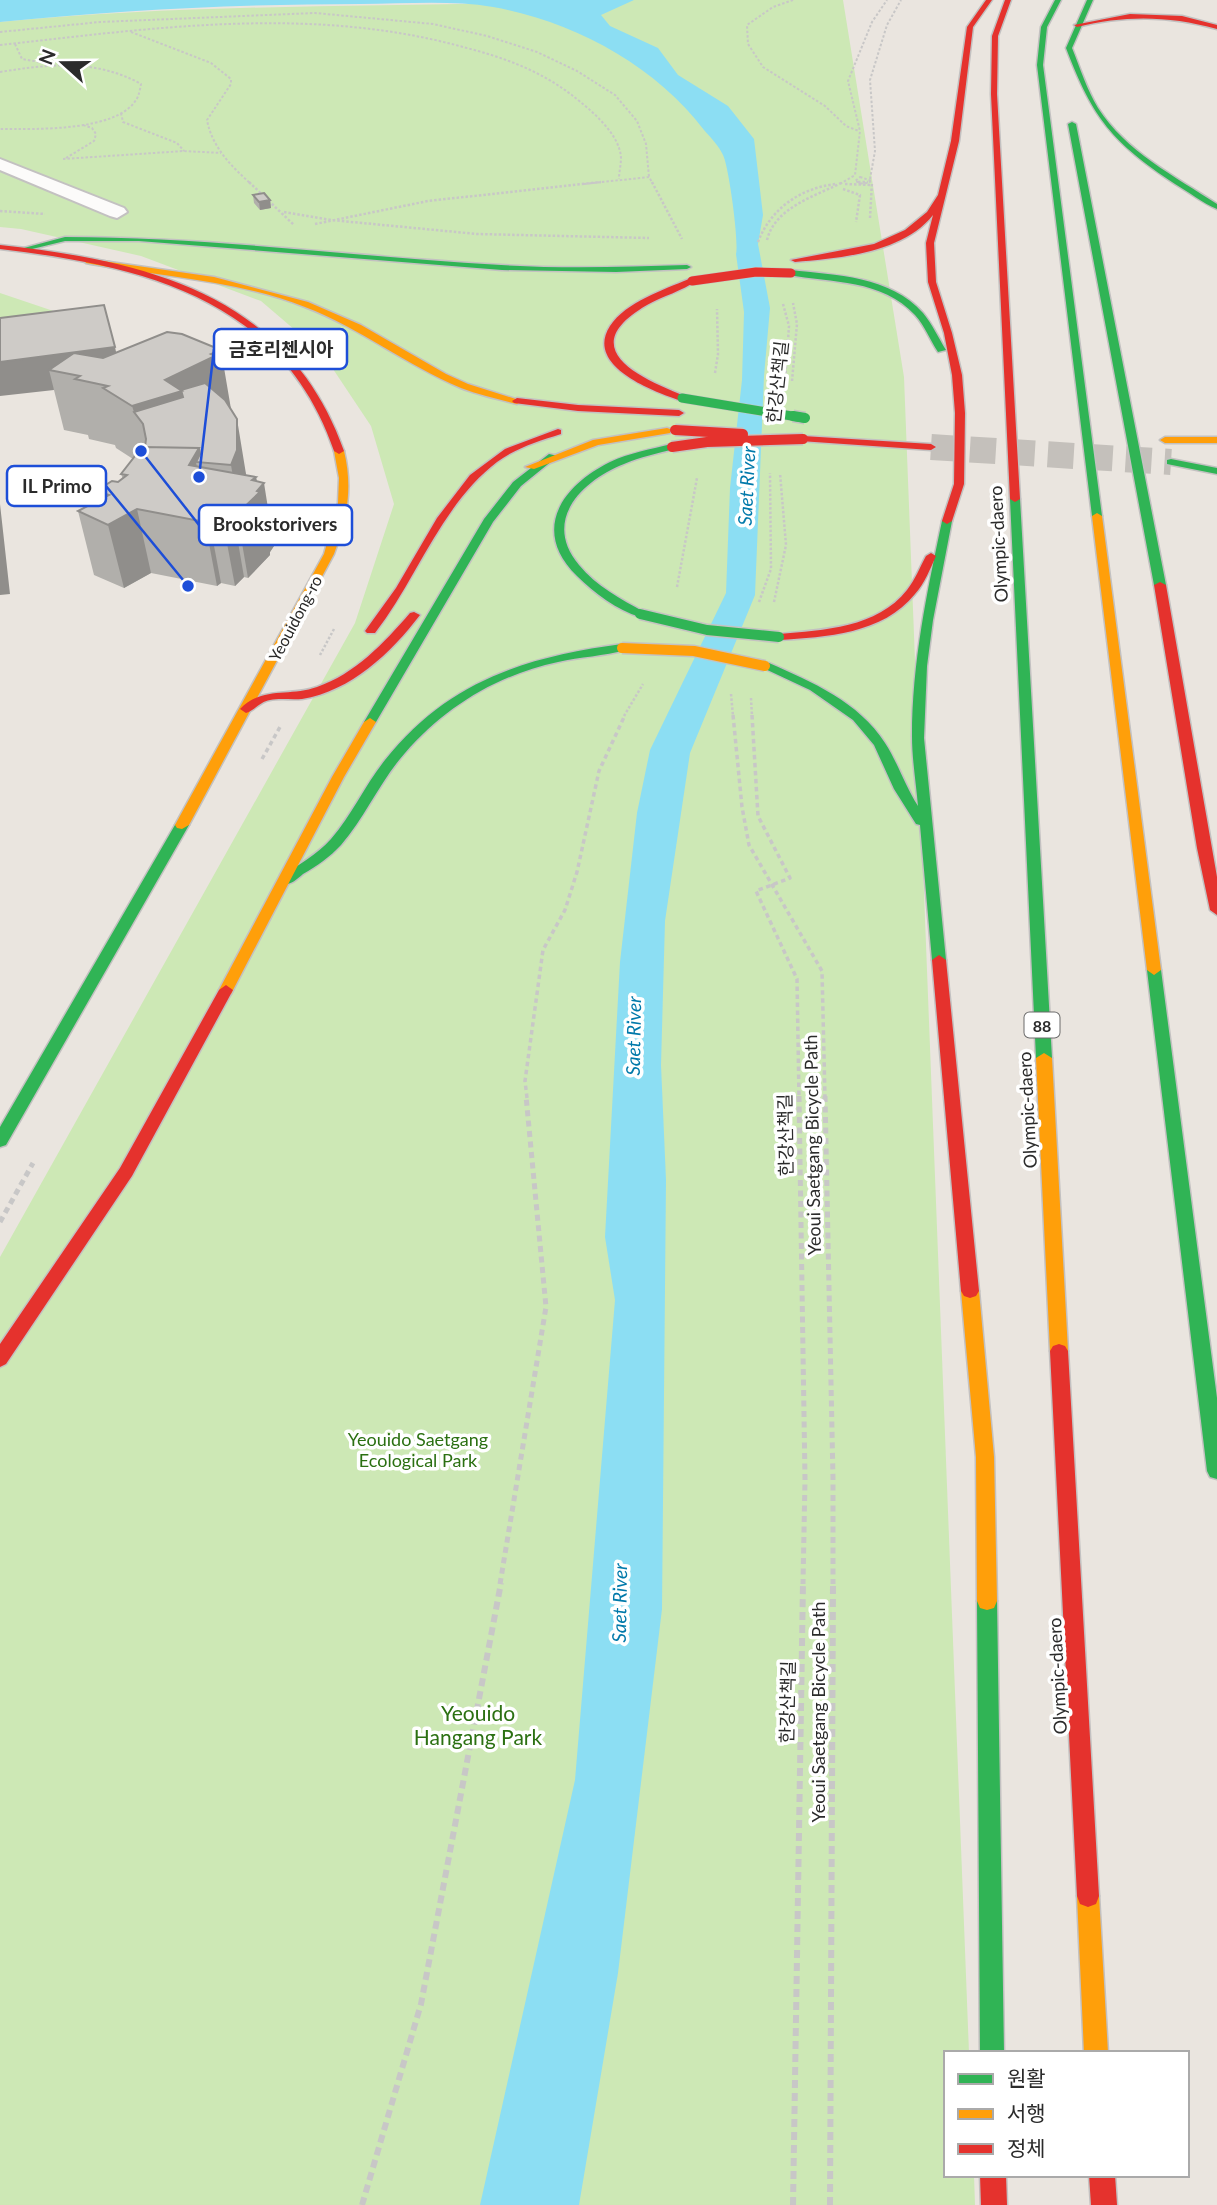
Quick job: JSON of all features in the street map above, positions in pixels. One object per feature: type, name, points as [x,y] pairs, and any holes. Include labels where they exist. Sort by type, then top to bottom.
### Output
[{"type":"main road","points":[[989,0],[970,27],[960,113],[930,243],[932,282],[948,333],[957,375],[960,413],[959,484],[942,536],[921,666],[918,738],[985,1457],[992,2051]]},
{"type":"main road","name":"Olympic-daero","points":[[1008,0],[995,36],[994,94],[1096,2051]]},
{"type":"main road","points":[[1058,0],[1044,27],[1040,65],[1217,1471]]},
{"type":"main road","points":[[1063,78],[1069,48],[1090,0]]},
{"type":"main road","points":[[1120,0],[1161,9],[1208,9]]},
{"type":"main road","points":[[1077,25],[1127,13],[1177,16],[1217,27]]},
{"type":"main road","points":[[1069,48],[1086,91],[1101,118],[1149,163],[1217,207]]},
{"type":"main road","points":[[1069,109],[1162,594],[1204,848],[1217,910]]},
{"type":"main road","points":[[0,236],[121,235],[502,268],[689,274],[788,267],[846,254],[875,245],[923,222],[941,196]]},
{"type":"main road","points":[[28,248],[47,242],[89,238],[207,243]]},
{"type":"main road","name":"Yeouidong-ro","points":[[0,247],[28,248],[130,272],[201,298],[252,327],[283,354],[311,389],[336,440],[344,468],[346,495],[340,524],[327,557],[246,709],[0,1140]]},
{"type":"main road","points":[[89,261],[230,280],[288,297],[355,326],[447,381],[479,392],[519,402],[654,411]]},
{"type":"main road","points":[[788,267],[863,284],[891,294],[910,306],[922,318],[957,375]]},
{"type":"main road","points":[[681,405],[619,369],[608,352],[610,333],[618,317],[637,303],[689,274]]},
{"type":"main road","points":[[356,646],[383,619],[405,590],[456,499],[471,479],[491,461],[514,447],[577,427],[681,405],[811,418]]},
{"type":"main road","points":[[246,709],[264,697],[296,698],[361,670],[391,644],[414,615],[456,548],[505,486],[526,469],[553,456],[613,437],[674,438],[707,442],[803,439],[931,447]]},
{"type":"main road","points":[[674,438],[607,467],[585,481],[566,499],[556,516],[556,536],[565,559],[581,578],[603,596],[640,614],[707,630],[779,637],[817,635],[852,628],[883,616],[909,596],[942,536]]},
{"type":"main road","points":[[1165,440],[1217,440]]},
{"type":"main road","points":[[0,1359],[127,1172],[285,881],[338,777],[488,522],[517,484],[553,456]]},
{"type":"main road","points":[[1171,462],[1217,471]]},
{"type":"main road","points":[[285,881],[330,848],[390,762],[429,718],[465,690],[505,671],[548,659],[587,651],[622,648],[694,651],[765,666],[798,678],[828,694],[862,719],[881,746],[901,790],[927,831]]},
{"type":"main road","points":[[246,709],[272,690],[307,677]]},
{"type":"main road","points":[[993,2177],[993,2205]]},
{"type":"main road","points":[[1102,2177],[1104,2205]]},
{"type":"street","points":[[0,164],[117,212]]},
{"type":"path","points":[[793,0],[773,7],[747,25],[748,44],[763,67],[825,106],[846,126],[860,131]]},
{"type":"path","points":[[768,244],[767,234],[798,203],[846,182],[855,175],[860,131],[848,81],[872,22],[887,0]]},
{"type":"path","points":[[757,245],[761,230],[768,219],[783,206],[822,185],[872,185],[869,174],[875,151],[870,79],[887,25],[901,0]]},
{"type":"path","points":[[0,32],[100,22],[315,13],[433,24],[487,36],[537,52],[577,71],[615,95],[637,121],[646,144],[649,177],[683,242],[672,240]]},
{"type":"path","points":[[0,47],[131,32],[323,22],[428,35],[525,65],[558,83],[586,106],[609,133],[621,155],[619,178]]},
{"type":"path","points":[[131,32],[211,62],[231,79],[231,84],[207,120],[210,135],[232,167],[284,212],[297,228]]},
{"type":"path","points":[[0,129],[82,125],[121,113],[141,94],[141,84],[129,76],[112,71],[22,59],[15,44]]},
{"type":"path","points":[[0,72],[58,65]]},
{"type":"path","points":[[121,113],[123,121],[177,143],[184,151]]},
{"type":"path","points":[[22,173],[65,158],[94,141],[96,134],[92,128],[82,125]]},
{"type":"path","points":[[65,158],[93,159],[184,151],[222,153]]},
{"type":"path","points":[[854,183],[869,174]]},
{"type":"path","points":[[308,225],[428,201],[619,178],[649,177]]},
{"type":"path","points":[[860,177],[871,180]]},
{"type":"path","points":[[843,190],[860,195]]},
{"type":"path","points":[[284,212],[325,216],[331,220],[477,234],[649,238]]},
{"type":"path","name":"한강산책길","points":[[791,295],[797,324],[791,391]]},
{"type":"path","points":[[781,297],[789,326],[784,390]]},
{"type":"path","points":[[714,298],[719,315],[714,379]]},
{"type":"path","points":[[676,590],[698,469]]},
{"type":"path","points":[[772,607],[785,569],[786,534],[779,484],[780,470]]},
{"type":"path","points":[[755,612],[771,569],[768,485],[770,472]]},
{"type":"path","points":[[307,677],[340,618]]},
{"type":"path","points":[[362,2205],[421,2004],[500,1587],[546,1307],[525,1081],[543,950],[565,909],[577,872],[599,771],[619,724],[649,672]]},
{"type":"path","name":"Yeoui Saetgang Bicycle Path","points":[[731,690],[742,807],[749,845],[822,971],[834,1479],[830,2205]]},
{"type":"path","name":"한강산책길","points":[[751,693],[758,816],[790,877],[756,891],[797,979],[805,1479],[793,2205]]},
{"type":"path","points":[[258,766],[296,698]]},
{"type":"path","points":[[0,1222],[34,1162]]},
{"type":"green space","name":"Yeouido Hangang Park","points":[[843,0],[904,377],[969,2051],[944,2051],[944,2177],[974,2177],[975,2205],[0,2205],[0,1257],[355,623],[394,504],[371,426],[323,354],[261,301],[141,256],[21,229],[0,227],[0,22],[229,8]]},
{"type":"green space","points":[[0,293],[86,322],[0,333]]},
{"type":"water","name":"Saet River","points":[[0,0],[634,0],[601,15],[610,26],[658,48],[678,75],[728,106],[754,139],[763,215],[758,244],[770,308],[764,376],[755,595],[690,753],[665,921],[661,1065],[666,1180],[662,1609],[618,1973],[579,2205],[480,2205],[575,1780],[615,1300],[605,1237],[620,962],[637,813],[650,750],[726,593],[730,488],[742,380],[744,312],[733,205],[725,162],[717,145],[684,107],[662,85],[637,66],[610,49],[553,23],[493,7],[427,3],[270,5],[180,8],[0,22]]},
{"type":"building","points":[[264,193],[270,200],[259,202],[253,195]]},
{"type":"building","points":[[104,305],[115,347],[0,362],[0,318]]},
{"type":"building","points":[[167,332],[182,334],[221,350],[211,354],[215,356],[165,380],[182,391],[132,406],[103,388],[108,386],[75,379],[80,376],[49,370],[74,353],[103,358]]},
{"type":"building","points":[[205,383],[225,400],[237,419],[237,450],[231,465],[196,462],[200,454],[199,448],[145,447],[143,424],[134,412],[183,397],[181,390]]},
{"type":"building","points":[[142,447],[199,448],[189,465],[256,477],[252,480],[264,483],[257,491],[260,492],[237,514],[233,513],[223,522],[209,519],[205,522],[137,509],[108,525],[78,511],[109,495],[96,491],[127,475],[121,474]]},
{"type":"tunnel","points":[[931,447],[1171,462]]},
{"type":"traffic: fast","points":[[1058,0],[1044,27],[1040,65],[1097,516]]},
{"type":"traffic: fast","points":[[1090,0],[1069,48],[1091,101],[1112,130],[1139,155],[1217,207]]},
{"type":"traffic: fast","points":[[1072,124],[1160,585]]},
{"type":"traffic: fast","points":[[28,248],[65,239],[139,239],[502,268],[616,270],[687,267]]},
{"type":"traffic: fast","points":[[791,273],[840,279],[888,291],[918,313],[941,350]]},
{"type":"traffic: fast","points":[[682,398],[805,418]]},
{"type":"traffic: fast","points":[[640,614],[615,601],[575,568],[562,549],[558,529],[562,509],[578,489],[605,469],[638,455],[672,447]]},
{"type":"traffic: fast","points":[[370,722],[488,521],[517,484],[553,456]]},
{"type":"traffic: fast","points":[[1171,462],[1217,471]]},
{"type":"traffic: fast","points":[[1015,499],[1044,1058]]},
{"type":"traffic: fast","points":[[939,960],[918,738],[921,666],[927,620],[947,521]]},
{"type":"traffic: fast","points":[[640,614],[707,630],[779,637]]},
{"type":"traffic: fast","points":[[285,881],[330,848],[344,833],[390,762],[439,712],[465,694],[522,668],[554,659],[622,648]]},
{"type":"traffic: fast","points":[[765,666],[814,687],[857,717],[880,744],[900,789],[921,821]]},
{"type":"traffic: fast","points":[[0,1141],[182,825]]},
{"type":"traffic: fast","points":[[1154,970],[1217,1471]]},
{"type":"traffic: fast","points":[[987,1601],[992,2051]]},
{"type":"traffic: slow","points":[[89,261],[214,279],[305,303],[358,327],[443,376],[490,395],[517,401]]},
{"type":"traffic: slow","points":[[530,467],[596,442],[667,431]]},
{"type":"traffic: slow","points":[[1165,440],[1217,440]]},
{"type":"traffic: slow","points":[[182,825],[329,554],[343,503],[344,478],[339,451]]},
{"type":"traffic: slow","points":[[1097,516],[1154,970]]},
{"type":"traffic: slow","points":[[622,648],[694,651],[765,666]]},
{"type":"traffic: slow","points":[[226,990],[338,777],[370,722]]},
{"type":"traffic: slow","points":[[1044,1058],[1059,1351]]},
{"type":"traffic: slow","points":[[970,1291],[985,1457],[987,1601]]},
{"type":"traffic: slow","points":[[1088,1896],[1096,2051]]},
{"type":"traffic: jam","points":[[947,521],[959,484],[960,413],[957,375],[948,333],[932,282],[930,243],[955,141],[970,27],[989,0]]},
{"type":"traffic: jam","points":[[1008,0],[995,36],[994,94],[1015,499]]},
{"type":"traffic: jam","points":[[1077,25],[1147,15],[1182,18],[1217,27]]},
{"type":"traffic: jam","points":[[795,260],[844,254],[893,240],[924,220],[941,196]]},
{"type":"traffic: jam","points":[[0,247],[75,257],[152,276],[189,290],[223,308],[255,329],[284,354],[302,375],[317,400],[339,451]]},
{"type":"traffic: jam","points":[[692,281],[756,272],[791,273]]},
{"type":"traffic: jam","points":[[682,398],[624,370],[610,355],[608,340],[614,327],[627,314],[643,303],[692,281]]},
{"type":"traffic: jam","points":[[517,401],[578,408],[679,413]]},
{"type":"traffic: jam","points":[[675,430],[743,434]]},
{"type":"traffic: jam","points":[[371,631],[401,588],[442,518],[474,477],[508,451],[558,432]]},
{"type":"traffic: jam","points":[[803,439],[931,447]]},
{"type":"traffic: jam","points":[[672,447],[707,442],[803,439]]},
{"type":"traffic: jam","points":[[779,637],[832,632],[883,616],[910,594],[931,556]]},
{"type":"traffic: jam","points":[[1160,585],[1217,910]]},
{"type":"traffic: jam","points":[[246,709],[264,697],[302,695],[323,689],[353,674],[392,640],[414,615]]},
{"type":"traffic: jam","points":[[939,960],[970,1291]]},
{"type":"traffic: jam","points":[[0,1359],[126,1172],[226,990]]},
{"type":"traffic: jam","points":[[1059,1351],[1088,1896]]},
{"type":"traffic: jam","points":[[993,2177],[994,2205]]},
{"type":"traffic: jam","points":[[1102,2177],[1104,2205]]},
{"type":"place","name":"Brookstorivers","points":[[141,451]]},
{"type":"place","name":"금호리첸시아","points":[[199,477]]},
{"type":"place","name":"IL Primo","points":[[188,586]]},
{"type":"park label","name":"Yeouido Saetgang Ecological Park","points":[[418,1449]]}]
